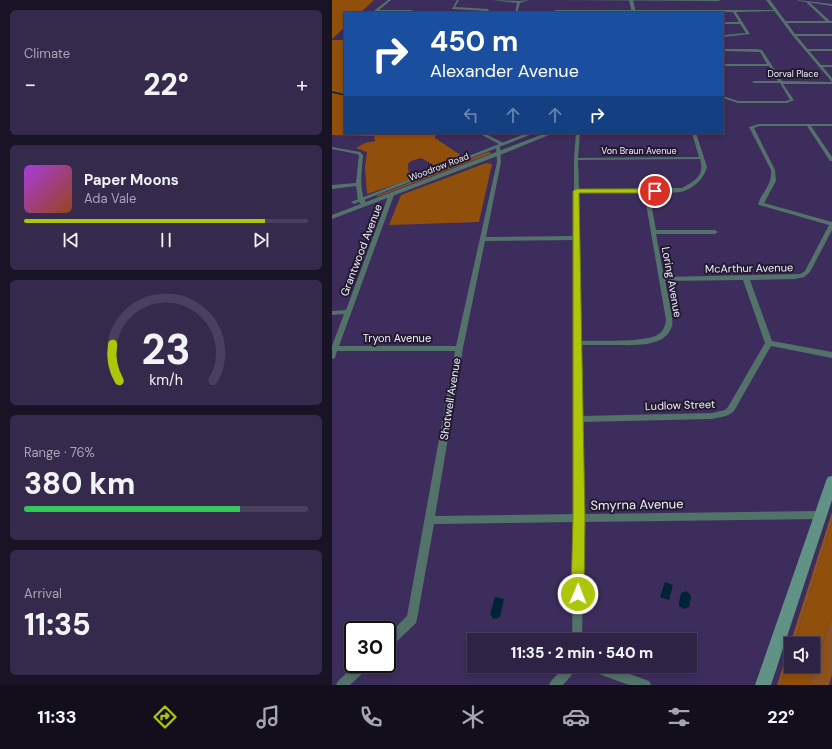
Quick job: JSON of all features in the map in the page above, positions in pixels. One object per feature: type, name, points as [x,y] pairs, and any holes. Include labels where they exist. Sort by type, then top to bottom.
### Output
[{"type":"main road","points":[[763,685],[832,481]]},
{"type":"street","points":[[376,12],[390,0]]},
{"type":"street","points":[[458,0],[454,8],[488,10],[489,12]]},
{"type":"street","points":[[493,0],[519,2],[528,0]]},
{"type":"street","points":[[719,0],[557,0],[555,12],[775,11]]},
{"type":"street","points":[[631,0],[634,12]]},
{"type":"street","points":[[637,0],[640,12]]},
{"type":"street","points":[[768,0],[775,11],[832,82]]},
{"type":"street","points":[[798,0],[832,5]]},
{"type":"street","points":[[516,12],[519,2]]},
{"type":"street","points":[[808,2],[831,22]]},
{"type":"street","points":[[724,36],[748,34],[734,11]]},
{"type":"street","points":[[376,12],[415,12]]},
{"type":"street","points":[[784,22],[831,22]]},
{"type":"street","points":[[724,23],[741,23]]},
{"type":"street","points":[[794,35],[832,35]]},
{"type":"street","points":[[724,50],[761,51],[792,99],[791,101],[738,102],[724,97]]},
{"type":"street","points":[[806,50],[832,50]]},
{"type":"street","points":[[724,65],[770,65]]},
{"type":"street","points":[[819,66],[832,66]]},
{"type":"street","name":"Dorval Place","points":[[754,82],[832,82]]},
{"type":"street","points":[[808,125],[832,160]]},
{"type":"street","points":[[832,125],[752,126],[752,129],[773,170],[775,177],[774,182],[762,204],[832,225]]},
{"type":"street","points":[[483,134],[488,136],[500,149]]},
{"type":"street","points":[[488,136],[493,134]]},
{"type":"street","name":"Woodrow Road","points":[[332,210],[391,195],[500,149],[530,134]]},
{"type":"street","name":"Woodrow Road","points":[[332,217],[362,202],[500,149],[548,134]]},
{"type":"street","points":[[577,633],[579,518],[576,159],[578,134]]},
{"type":"street","points":[[576,191],[678,191],[689,188],[704,172],[705,167],[694,134]]},
{"type":"street","points":[[332,148],[360,154],[359,184],[362,202]]},
{"type":"street","name":"Shotwell Avenue","points":[[396,634],[412,619],[459,348],[499,162],[500,149]]},
{"type":"street","name":"Von Braun Avenue","points":[[576,159],[702,158]]},
{"type":"street","points":[[332,187],[359,184]]},
{"type":"street","name":"Loring Avenue","points":[[577,343],[644,342],[654,340],[662,336],[668,328],[669,320],[646,191]]},
{"type":"street","name":"Grantwood Avenue","points":[[334,352],[391,195]]},
{"type":"street","name":"McArthur Avenue","points":[[662,279],[802,276],[807,272],[832,225]]},
{"type":"street","points":[[653,232],[715,232]]},
{"type":"street","points":[[483,239],[576,238]]},
{"type":"street","points":[[746,278],[769,343],[832,355]]},
{"type":"street","points":[[332,313],[348,312]]},
{"type":"street","name":"Ludlow Street","points":[[578,419],[712,416],[727,413],[735,404],[769,343]]},
{"type":"street","name":"Tryon Avenue","points":[[334,352],[459,348]]},
{"type":"street","name":"Smyrna Avenue","points":[[430,520],[820,515]]},
{"type":"street","points":[[342,685],[355,673]]},
{"type":"street","points":[[555,685],[566,673]]},
{"type":"street","points":[[612,673],[645,685]]},
{"type":"shaded area","points":[[332,0],[374,0],[361,12],[344,12],[344,28],[332,39]]},
{"type":"shaded area","points":[[332,40],[344,40],[344,134],[436,134],[435,138],[465,158],[441,169],[421,158],[411,161],[408,164],[409,180],[367,194],[365,168],[367,152],[356,148],[365,143],[375,141],[374,136],[332,135]]},
{"type":"shaded area","points":[[488,152],[492,153],[377,197],[376,196]]},
{"type":"shaded area","points":[[486,163],[492,164],[479,222],[389,225],[401,195]]},
{"type":"shaded area","points":[[832,512],[832,522],[796,637],[792,637]]},
{"type":"shaded area","points":[[832,522],[832,615],[820,652],[820,637],[796,637]]},
{"type":"shaded area","points":[[832,615],[832,675],[829,685],[809,685],[813,673],[820,673],[820,652]]},
{"type":"shaded area","points":[[784,663],[785,673],[781,685],[777,685]]},
{"type":"shaded area","points":[[785,673],[813,673],[809,685],[781,685]]},
{"type":"water","points":[[665,582],[673,585],[669,600],[660,597]]},
{"type":"water","points":[[686,591],[690,594],[691,598],[689,607],[684,609],[679,606],[679,602],[681,593]]},
{"type":"water","points":[[495,597],[504,599],[500,617],[497,619],[492,618],[490,615]]},
{"type":"waterway","points":[[332,92],[344,95]]},
{"type":"route","points":[[578,594],[579,518],[576,191],[655,191]]}]
